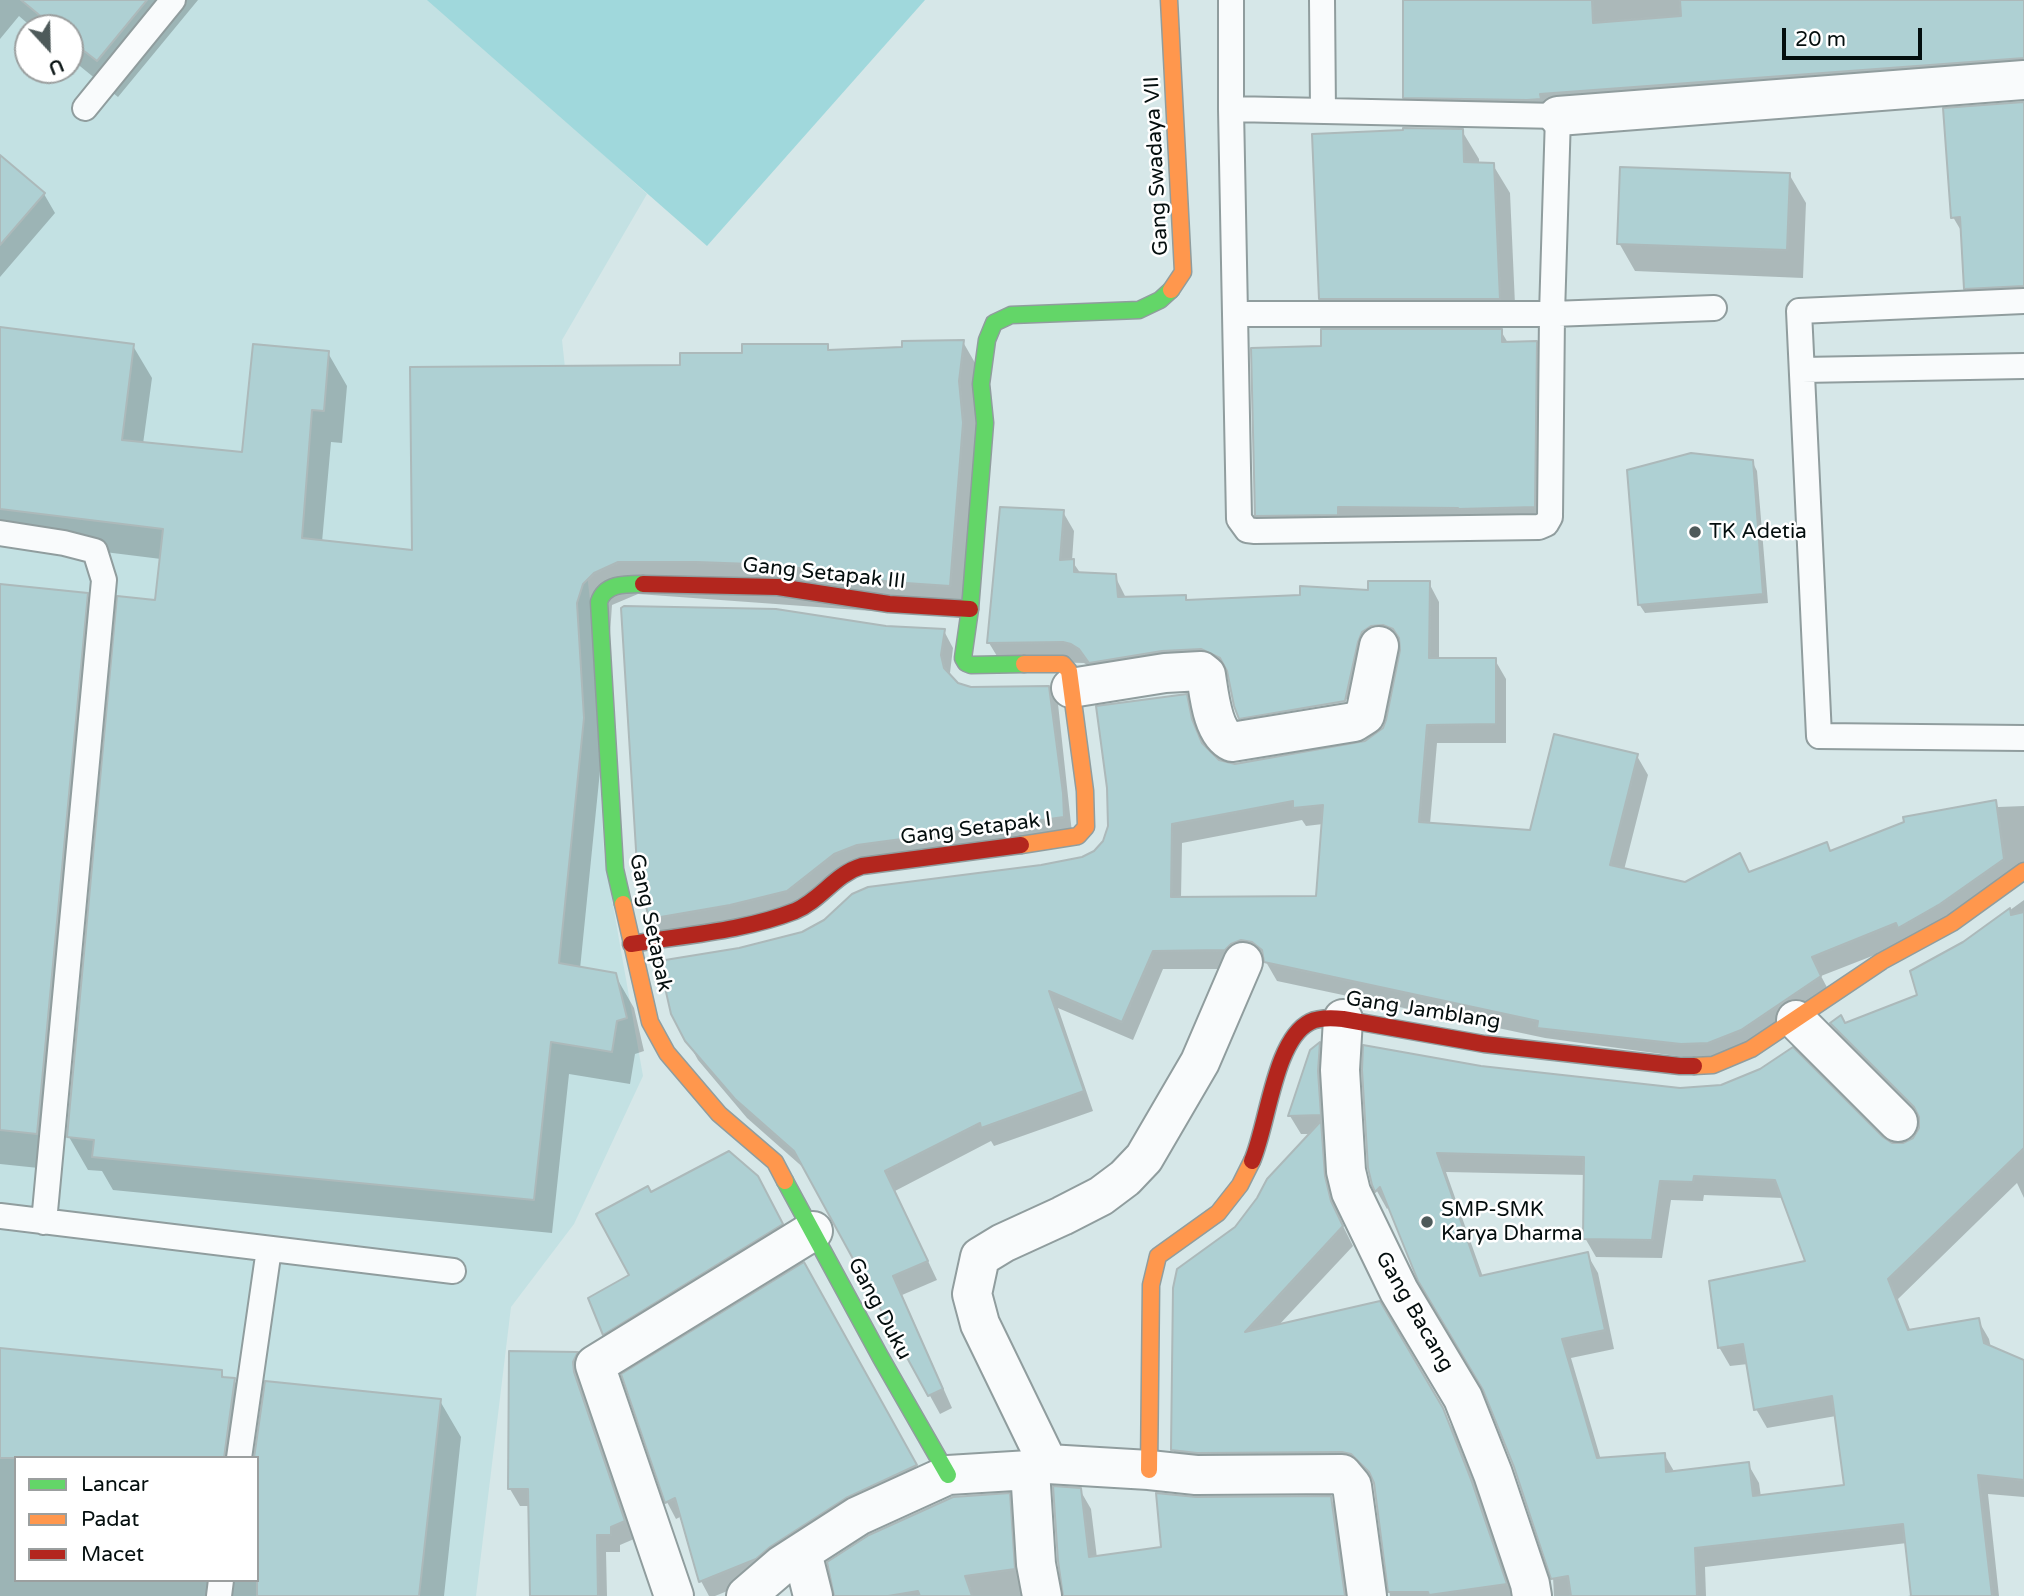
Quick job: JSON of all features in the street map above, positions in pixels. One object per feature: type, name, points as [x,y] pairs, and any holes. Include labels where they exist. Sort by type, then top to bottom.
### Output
[{"type":"street","name":"Gang Swadaya VII","points":[[987,340],[994,323],[1011,315],[1139,310],[1159,303],[1172,291],[1183,272],[1169,0]]},
{"type":"street","points":[[1558,116],[2024,80]]},
{"type":"street","name":"Gang Setapak I","points":[[632,943],[729,927],[794,911],[808,905],[836,878],[852,869],[870,864],[1040,844],[1083,833],[1086,827],[1085,791],[1069,671],[1063,664],[971,665],[963,658],[970,609],[985,423],[981,384],[987,340]]},
{"type":"street","name":"Gang Setapak III","points":[[600,602],[604,592],[619,584],[697,584],[778,587],[889,604],[970,609]]},
{"type":"street","name":"Gang Setapak","points":[[600,602],[615,869],[650,1022],[667,1052],[719,1114],[775,1162]]},
{"type":"street","points":[[1071,688],[1165,673],[1201,671],[1206,675],[1212,712],[1224,737],[1232,742],[1360,719],[1365,715],[1379,646]]},
{"type":"street","name":"Gang Jamblang","points":[[1149,1470],[1151,1285],[1158,1256],[1218,1213],[1240,1185],[1254,1157],[1291,1037],[1311,1021],[1325,1017],[1484,1044],[1681,1066],[1713,1065],[1751,1049],[1882,961],[1952,923],[2024,871]]},
{"type":"street","points":[[1042,1596],[1037,1564],[1039,1467],[980,1324],[972,1294],[980,1257],[1003,1243],[1101,1196],[1125,1178],[1144,1158],[1200,1062],[1243,962]]},
{"type":"street","name":"Gang Bacang","points":[[1343,1019],[1340,1070],[1346,1171],[1351,1192],[1399,1290],[1463,1398],[1505,1508],[1532,1596]]},
{"type":"street","points":[[1796,1020],[1898,1122]]},
{"type":"street","name":"Gang Duku","points":[[775,1162],[948,1475]]},
{"type":"street","points":[[674,1596],[595,1364],[813,1231]]},
{"type":"street","points":[[746,1596],[782,1565],[859,1516],[948,1475],[1039,1467],[1149,1470],[1196,1475],[1342,1474],[1352,1486],[1367,1596]]},
{"type":"street","points":[[802,1552],[813,1596]]},
{"type":"lane","points":[[85,108],[173,0]]},
{"type":"lane","points":[[1231,0],[1231,109],[1239,519],[1247,530],[1255,531],[1539,527],[1546,524],[1550,517],[1558,116],[1231,109]]},
{"type":"lane","points":[[1322,0],[1323,111]]},
{"type":"lane","points":[[2024,301],[1798,311],[1819,736],[2024,738]]},
{"type":"lane","points":[[1236,314],[1552,314],[1714,309]]},
{"type":"lane","points":[[1802,370],[2024,366]]},
{"type":"lane","points":[[0,533],[95,551],[104,580],[44,1222]]},
{"type":"lane","points":[[0,1216],[453,1271]]},
{"type":"lane","points":[[239,1456],[269,1249]]},
{"type":"shaded area","points":[[0,0],[433,0],[647,194],[562,340],[592,619],[604,854],[643,1076],[574,1224],[511,1307],[476,1596],[0,1596]]},
{"type":"shaded area","points":[[427,0],[925,0],[707,246]]},
{"type":"building","points":[[21,0],[147,0],[97,61],[84,51],[84,14],[38,14]]},
{"type":"building","points":[[1403,0],[1592,0],[1593,23],[1681,16],[1680,0],[2024,0],[2024,58],[1540,94],[1541,99],[1527,100],[1403,98]]},
{"type":"building","points":[[2024,102],[2024,286],[1964,289],[1960,217],[1951,218],[1943,108]]},
{"type":"building","points":[[1403,128],[1463,129],[1464,162],[1494,163],[1500,299],[1319,299],[1312,134]]},
{"type":"building","points":[[0,155],[45,193],[0,245]]},
{"type":"building","points":[[1620,167],[1790,173],[1787,250],[1617,244]]},
{"type":"building","points":[[0,327],[134,344],[122,440],[242,452],[253,344],[329,351],[324,411],[312,410],[302,538],[412,550],[410,367],[680,365],[680,353],[742,353],[742,344],[828,344],[828,350],[902,347],[902,341],[964,340],[959,381],[963,423],[950,586],[891,582],[779,565],[697,562],[618,562],[594,573],[583,584],[577,603],[584,718],[559,963],[616,973],[627,1018],[617,1021],[612,1052],[551,1042],[534,1200],[92,1157],[94,1140],[67,1137],[117,596],[155,600],[163,529],[0,509]]},
{"type":"building","points":[[1321,329],[1502,329],[1502,342],[1537,341],[1535,507],[1338,507],[1338,515],[1255,516],[1251,348],[1321,346]]},
{"type":"building","name":"TK Adetia","points":[[1691,453],[1753,460],[1763,594],[1638,605],[1627,470]]},
{"type":"building","points":[[1000,507],[1064,510],[1060,560],[1074,559],[1074,572],[1116,574],[1118,597],[1186,595],[1186,600],[1300,595],[1300,586],[1368,590],[1368,581],[1430,581],[1429,658],[1496,658],[1496,724],[1427,725],[1419,822],[1530,830],[1554,734],[1638,754],[1610,865],[1685,882],[1740,853],[1749,872],[1827,842],[1830,851],[1904,822],[1903,817],[1996,800],[2004,859],[1940,904],[1898,928],[1896,923],[1812,957],[1821,976],[1741,1030],[1708,1043],[1681,1044],[1537,1028],[1538,1021],[1264,962],[1262,950],[1252,942],[1241,940],[1225,950],[1153,951],[1122,1022],[1049,991],[1084,1091],[981,1128],[980,1123],[885,1171],[928,1261],[893,1276],[943,1389],[928,1396],[794,1151],[735,1099],[685,1041],[671,1014],[659,961],[739,948],[802,932],[824,920],[852,894],[868,887],[1041,865],[1082,857],[1094,851],[1103,841],[1108,826],[1107,788],[1096,706],[1187,694],[1192,719],[1202,743],[1219,760],[1235,764],[1365,741],[1383,728],[1400,650],[1399,638],[1393,629],[1383,625],[1371,626],[1362,632],[1358,642],[1345,701],[1239,719],[1227,671],[1220,658],[1201,649],[1162,651],[1089,663],[1079,649],[1063,642],[987,643]],"holes":[[[1293,801],[1293,808],[1323,805],[1316,896],[1171,897],[1172,824]]]},
{"type":"building","points":[[0,584],[88,593],[37,1134],[0,1130]]},
{"type":"building","points":[[621,608],[776,609],[886,626],[945,629],[941,655],[944,668],[958,683],[971,687],[1049,686],[1064,817],[857,845],[834,854],[787,891],[730,905],[649,919],[637,866]]},
{"type":"building","points":[[2010,908],[2011,915],[2024,912],[2024,1148],[1888,1279],[1908,1330],[1979,1318],[1984,1343],[2024,1360],[2024,1480],[1978,1475],[1992,1596],[1911,1596],[1903,1524],[1695,1548],[1697,1596],[1571,1596],[1568,1576],[1551,1579],[1514,1467],[1483,1390],[1418,1281],[1380,1187],[1375,1192],[1372,1185],[1368,1168],[1363,1045],[1481,1066],[1680,1088],[1721,1085],[1760,1069],[1793,1047],[1883,1137],[1892,1143],[1903,1143],[1913,1138],[1919,1128],[1919,1117],[1914,1107],[1830,1023],[1841,1015],[1845,1023],[1917,995],[1910,971],[1963,942]],"holes":[[[1437,1153],[1584,1157],[1583,1239],[1652,1240],[1660,1181],[1693,1182],[1694,1176],[1775,1180],[1805,1261],[1709,1281],[1718,1348],[1743,1344],[1754,1410],[1832,1396],[1844,1485],[1753,1496],[1749,1462],[1666,1472],[1665,1453],[1597,1458],[1562,1339],[1605,1330],[1588,1252],[1480,1276]]]},
{"type":"building","points":[[1320,1042],[1318,1071],[1321,1115],[1288,1116],[1310,1050]]},
{"type":"building","points":[[1321,1121],[1325,1176],[1331,1201],[1343,1226],[1245,1332],[1380,1301],[1443,1408],[1507,1584],[1429,1595],[1428,1592],[1388,1592],[1374,1483],[1369,1472],[1351,1454],[1197,1453],[1171,1450],[1173,1288],[1177,1269],[1235,1227],[1257,1198],[1267,1179]]},
{"type":"building","points":[[729,1151],[758,1176],[783,1224],[603,1335],[588,1298],[629,1275],[596,1214],[648,1186],[651,1192]]},
{"type":"building","points":[[804,1262],[917,1465],[846,1498],[756,1559],[699,1582],[675,1498],[665,1503],[621,1374]]},
{"type":"building","points":[[0,1348],[222,1370],[222,1377],[235,1378],[224,1456],[0,1458]]},
{"type":"building","points":[[509,1351],[578,1352],[573,1362],[574,1372],[625,1521],[611,1527],[611,1535],[597,1535],[598,1596],[530,1596],[528,1489],[508,1489]]},
{"type":"building","points":[[265,1381],[441,1399],[419,1596],[257,1596],[259,1456],[254,1456]]},
{"type":"building","points":[[1053,1486],[1081,1488],[1089,1557],[1161,1547],[1156,1493],[1196,1497],[1331,1496],[1345,1596],[1063,1596]]},
{"type":"building","points":[[1010,1493],[1015,1569],[965,1576],[972,1596],[920,1596],[918,1591],[888,1596],[834,1596],[827,1562],[869,1535],[953,1497]]},
{"type":"traffic: fast","points":[[1024,664],[971,665],[963,658],[970,609],[985,423],[981,384],[987,340],[994,323],[1011,315],[1139,310],[1160,300],[1171,290]]},
{"type":"traffic: fast","points":[[623,904],[615,869],[599,602],[611,588],[643,584]]},
{"type":"traffic: fast","points":[[785,1181],[948,1475]]},
{"type":"traffic: slow","points":[[1169,0],[1183,272],[1171,290]]},
{"type":"traffic: slow","points":[[1021,845],[1078,836],[1086,827],[1085,791],[1069,671],[1063,664],[1024,664]]},
{"type":"traffic: slow","points":[[1694,1066],[1713,1065],[1751,1049],[1882,961],[1952,923],[2024,871]]},
{"type":"traffic: slow","points":[[623,904],[650,1022],[667,1053],[719,1114],[775,1162],[785,1181]]},
{"type":"traffic: slow","points":[[1149,1470],[1151,1285],[1158,1256],[1218,1213],[1240,1185],[1252,1161]]},
{"type":"traffic: jam","points":[[643,584],[778,587],[889,604],[970,609]]},
{"type":"traffic: jam","points":[[631,944],[714,932],[776,918],[804,906],[844,875],[862,866],[1021,845]]},
{"type":"traffic: jam","points":[[1252,1161],[1280,1064],[1288,1046],[1298,1032],[1318,1019],[1343,1019],[1484,1044],[1694,1066]]},
{"type":"place","name":"TK Adetia","points":[[1695,532]]},
{"type":"place","name":"SMP-SMK Karya Dharma","points":[[1427,1222]]}]
